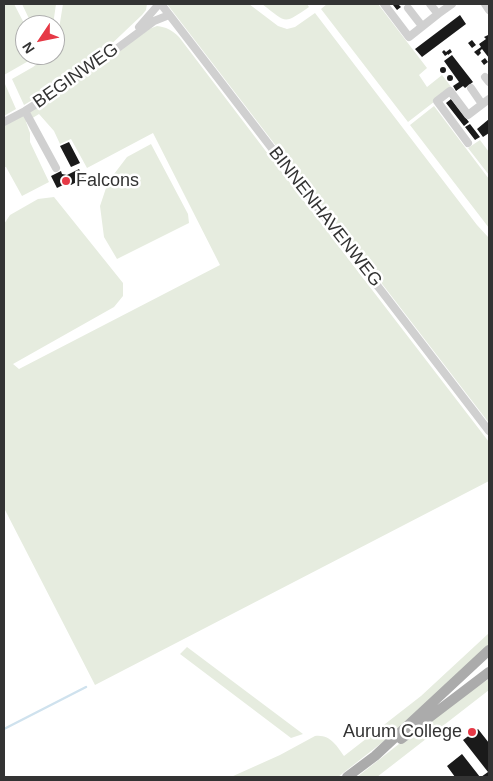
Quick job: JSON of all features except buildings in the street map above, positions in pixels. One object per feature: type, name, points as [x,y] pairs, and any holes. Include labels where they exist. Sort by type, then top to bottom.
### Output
[{"type":"main road","points":[[375,756],[489,650]]},
{"type":"main road","points":[[347,777],[489,672]]},
{"type":"street","name":"BINNENHAVENWEG","points":[[160,4],[489,431]]},
{"type":"street","name":"BEGINWEG","points":[[127,40],[160,4]]},
{"type":"street","points":[[384,4],[409,37],[452,4]]},
{"type":"street","points":[[430,4],[438,14]]},
{"type":"street","points":[[485,4],[489,10]]},
{"type":"street","points":[[408,8],[422,26]]},
{"type":"street","name":"BEGINWEG","points":[[4,122],[26,111],[103,59],[154,21],[169,15]]},
{"type":"street","points":[[468,143],[437,101],[450,91],[468,115],[486,102],[471,88]]},
{"type":"street","name":"BEGINWEG","points":[[26,111],[56,168]]},
{"type":"shaded area","points":[[4,4],[14,4],[20,15],[15,15],[15,65],[22,65],[4,75]]},
{"type":"shaded area","points":[[22,4],[56,4],[54,15],[27,15]]},
{"type":"shaded area","points":[[63,4],[147,4],[146,10],[142,15],[103,52],[62,82],[24,105],[12,79],[36,65],[65,65],[65,15],[61,15]]},
{"type":"shaded area","points":[[167,4],[249,4],[278,26],[287,29],[295,27],[315,13],[477,225],[489,238],[489,423]]},
{"type":"shaded area","points":[[262,4],[307,4],[309,7],[294,17],[285,19],[276,15]]},
{"type":"shaded area","points":[[327,4],[378,4],[427,68],[419,75],[427,87],[442,75],[452,88],[408,122],[321,9]]},
{"type":"shaded area","points":[[157,26],[169,29],[179,37],[489,442],[489,481],[95,685],[4,508],[4,224],[10,215],[38,199],[54,197],[123,283],[123,296],[114,307],[13,364],[19,369],[220,265],[153,133],[87,168],[71,139],[60,144],[54,131],[39,114],[26,122],[30,133],[30,142],[49,182],[22,196],[6,167],[4,167],[4,125],[35,108],[93,71],[149,29]]},
{"type":"shaded area","points":[[4,85],[16,109],[4,116]]},
{"type":"shaded area","points":[[434,106],[489,179],[489,228],[410,125]]},
{"type":"shaded area","points":[[480,140],[489,152],[489,175],[468,148]]},
{"type":"shaded area","points":[[151,144],[188,214],[189,223],[117,259],[104,237],[100,206],[108,182],[127,157]]},
{"type":"shaded area","points":[[489,633],[489,646],[393,734],[338,777],[231,777],[280,755],[315,736],[329,739],[344,756],[421,696]]},
{"type":"shaded area","points":[[187,647],[303,734],[291,738],[180,654]]},
{"type":"shaded area","points":[[489,679],[489,690],[377,777],[357,777],[418,729]]},
{"type":"waterway","points":[[4,729],[86,687]]},
{"type":"place","name":"Falcons","points":[[66,181]]},
{"type":"place","name":"Aurum College","points":[[472,732]]}]
